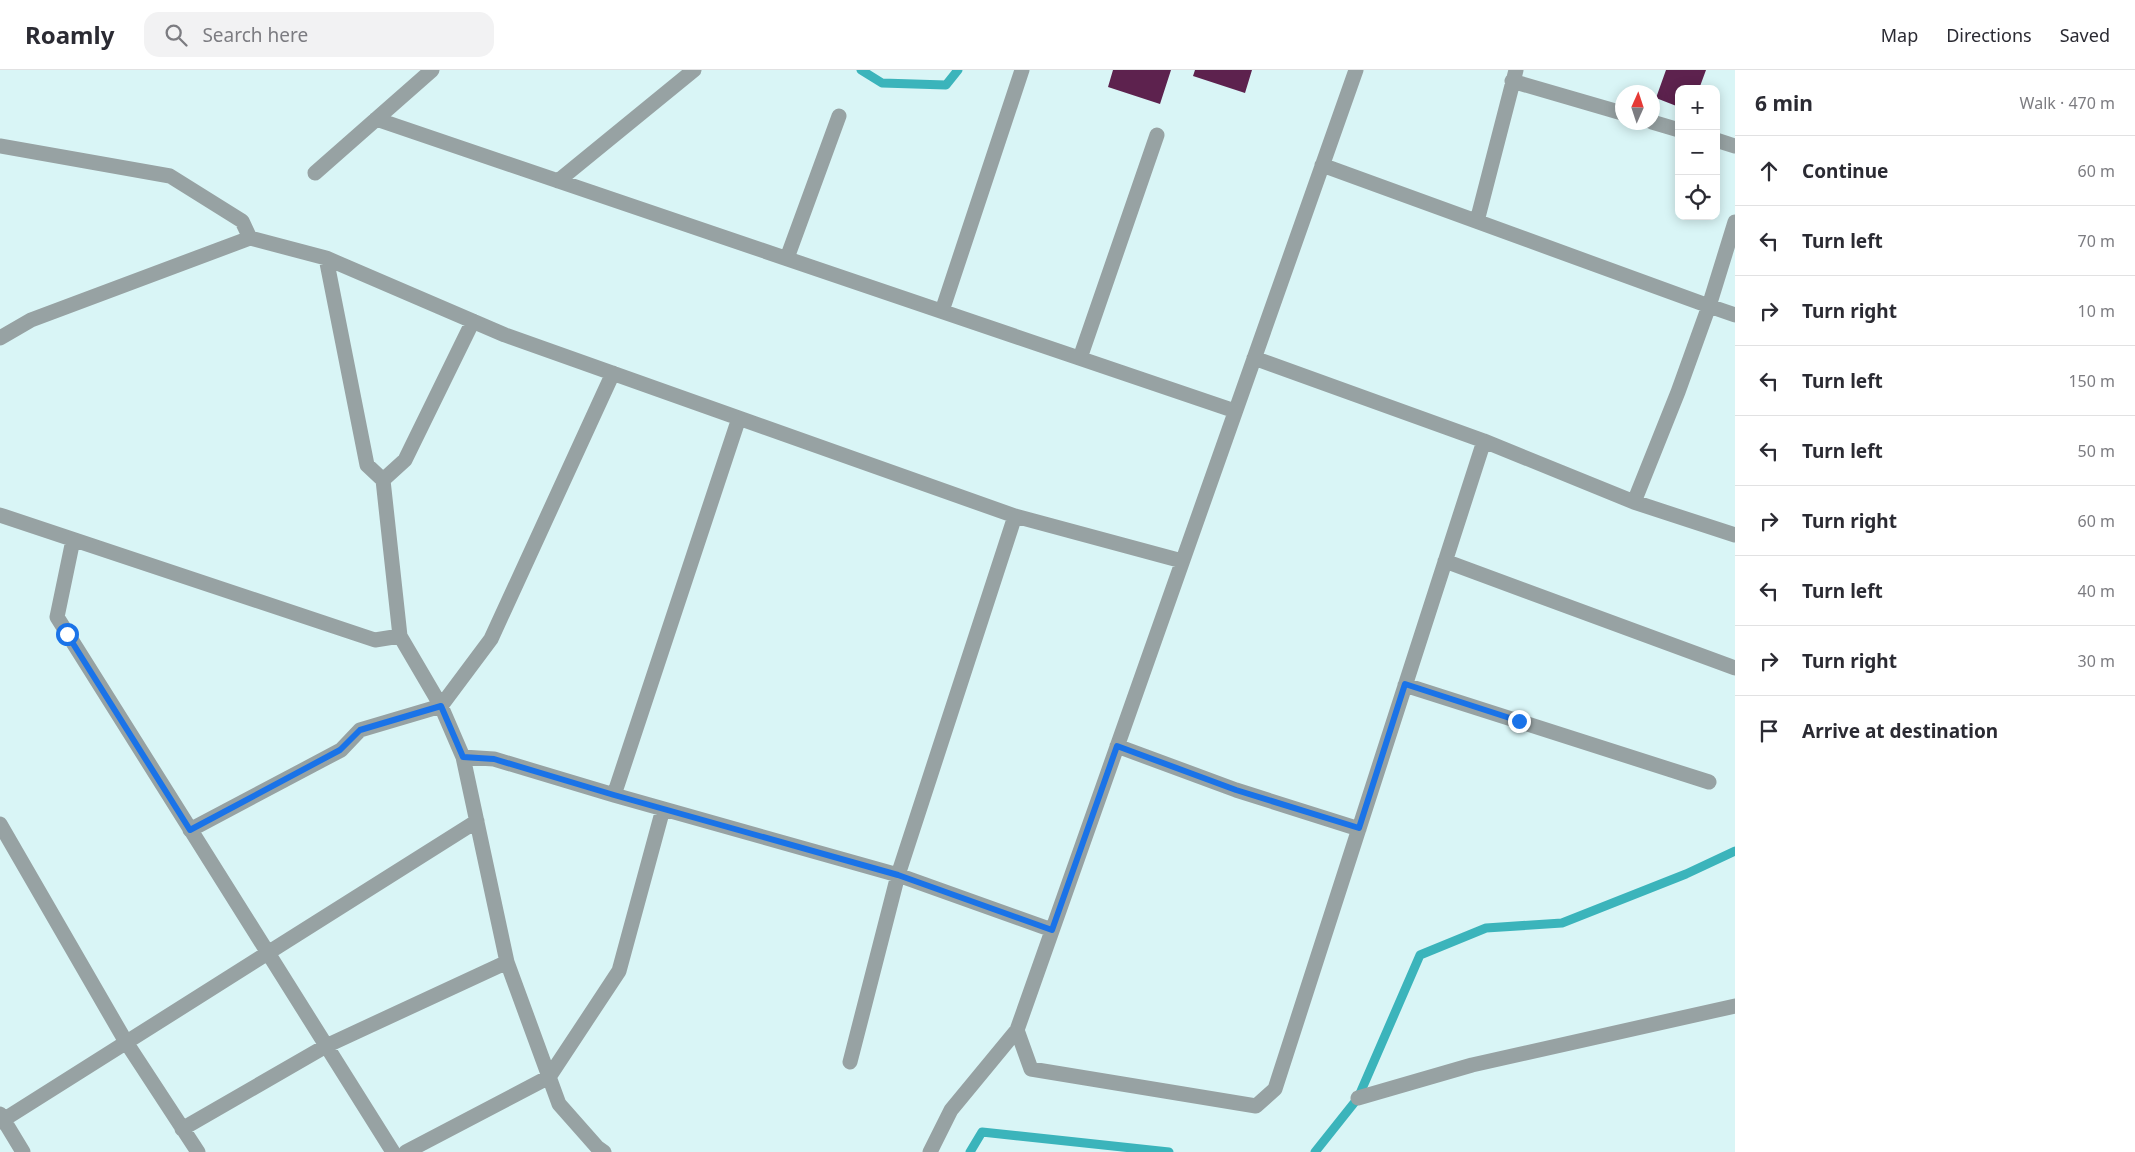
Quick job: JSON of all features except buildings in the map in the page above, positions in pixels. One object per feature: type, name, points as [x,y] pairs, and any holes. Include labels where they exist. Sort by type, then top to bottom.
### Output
[{"type":"street","points":[[315,173],[432,70]]},
{"type":"street","points":[[558,181],[694,70]]},
{"type":"street","points":[[942,311],[1022,70]]},
{"type":"street","points":[[930,1152],[951,1110],[1017,1030],[1356,70]]},
{"type":"street","points":[[1477,221],[1514,76],[1615,111]]},
{"type":"street","points":[[787,258],[839,116]]},
{"type":"street","points":[[376,119],[1235,411]]},
{"type":"street","points":[[1660,124],[1675,129]]},
{"type":"street","points":[[1080,358],[1156,135]]},
{"type":"street","points":[[1720,141],[1735,146]]},
{"type":"street","points":[[0,146],[170,176],[242,221],[250,238]]},
{"type":"street","points":[[1322,165],[1735,315]]},
{"type":"street","points":[[1634,502],[1710,306],[1735,222]]},
{"type":"street","points":[[0,338],[31,320],[250,238],[326,258],[505,335],[1015,516],[1182,561]]},
{"type":"street","points":[[326,258],[367,465],[383,480],[400,636],[441,706],[463,757],[507,962],[559,1104],[597,1148],[604,1152]]},
{"type":"street","points":[[383,480],[405,460],[473,321]]},
{"type":"street","points":[[1254,358],[1484,441],[1634,502],[1735,535]]},
{"type":"street","points":[[190,830],[340,750],[360,730],[441,706],[492,639],[613,373]]},
{"type":"street","points":[[614,795],[739,418]]},
{"type":"street","points":[[1017,1030],[1031,1069],[1256,1106],[1275,1089],[1484,441]]},
{"type":"street","points":[[0,515],[375,640],[400,636]]},
{"type":"street","points":[[850,1062],[898,875],[1015,516]]},
{"type":"street","points":[[73,540],[57,617],[393,1152]]},
{"type":"street","points":[[1445,561],[1735,668]]},
{"type":"street","points":[[1405,684],[1709,782]]},
{"type":"street","points":[[1117,746],[1236,790],[1359,828]]},
{"type":"street","points":[[463,757],[494,759],[898,875],[1052,930]]},
{"type":"street","points":[[406,1152],[549,1077],[619,971],[663,809]]},
{"type":"street","points":[[23,1152],[1,1119],[477,821]]},
{"type":"street","points":[[0,824],[126,1042],[198,1152]]},
{"type":"street","points":[[182,1128],[326,1046],[507,962]]},
{"type":"street","points":[[1358,1098],[1472,1065],[1735,1006]]},
{"type":"waterway","points":[[861,70],[882,83],[946,85],[958,70]]},
{"type":"waterway","points":[[1315,1152],[1358,1098],[1420,955],[1486,928],[1562,923],[1686,874],[1735,851]]},
{"type":"waterway","points":[[970,1152],[982,1132],[1169,1152]]},
{"type":"route","points":[[67,634],[190,830],[340,750],[360,730],[441,706],[463,757],[494,759],[898,875],[1052,930],[1117,746],[1236,790],[1359,828],[1405,684],[1519,721]]}]
